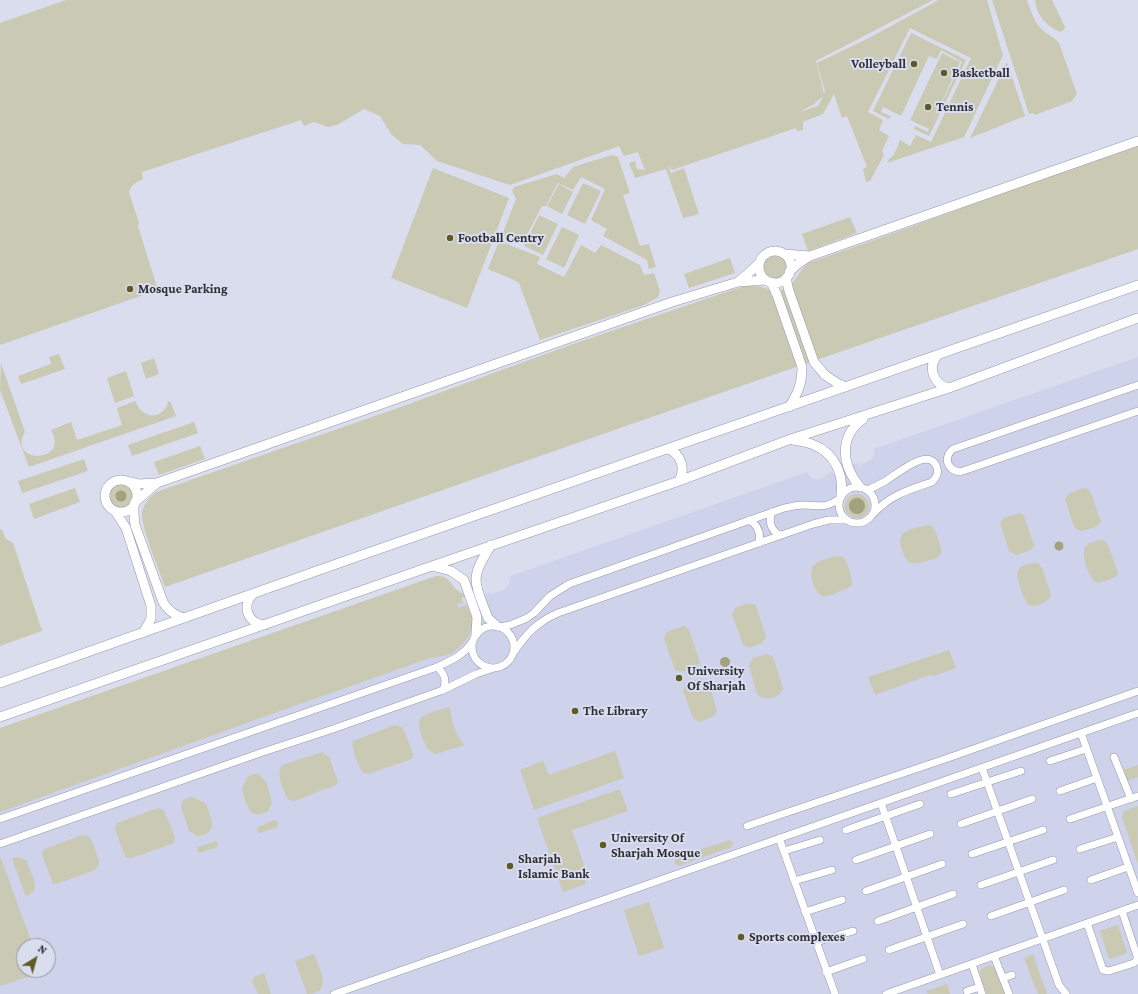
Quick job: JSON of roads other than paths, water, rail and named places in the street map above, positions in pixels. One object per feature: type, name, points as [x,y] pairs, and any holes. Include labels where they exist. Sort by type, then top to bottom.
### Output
[{"type":"street","points":[[143,633],[151,619],[152,612],[143,578],[126,528],[115,511],[105,500],[105,491],[107,486],[116,480],[125,480],[143,484],[157,483],[672,302],[738,282],[779,282],[799,263],[810,256],[1138,141]]},
{"type":"street","points":[[738,282],[760,262],[762,257],[772,251],[778,251],[784,254],[810,256]]},
{"type":"street","points":[[784,254],[790,262],[788,275],[789,291],[810,353],[816,366],[825,375],[846,387]]},
{"type":"street","points":[[760,262],[760,272],[777,295],[802,367],[802,378],[798,393],[789,407]]},
{"type":"street","points":[[0,683],[668,448],[1138,285]]},
{"type":"street","points":[[0,717],[491,545],[680,481],[791,440],[949,388],[1138,318]]},
{"type":"street","points":[[799,357],[810,353]]},
{"type":"street","points":[[938,355],[934,362],[932,370],[933,375],[941,385],[949,388]]},
{"type":"street","points":[[1138,385],[953,449],[947,458],[948,464],[950,468],[960,472],[1138,411]]},
{"type":"street","points":[[868,415],[857,423],[848,436],[845,458],[851,475],[870,493],[875,501],[873,514]]},
{"type":"street","points":[[791,440],[818,447],[829,455],[835,462],[841,479],[838,508],[845,520]]},
{"type":"street","points":[[668,448],[681,460],[683,468],[680,481]]},
{"type":"street","points":[[835,462],[841,461],[845,458]]},
{"type":"street","points":[[0,819],[437,667],[459,656],[469,647],[474,637],[488,626],[514,624],[527,618],[534,613],[550,596],[569,584],[772,512],[796,506],[824,506],[832,504],[850,488],[864,488],[885,482],[901,470],[919,460],[930,460],[937,468],[938,474],[932,482],[895,495],[883,504],[868,520],[860,524],[845,520],[819,522],[558,612],[534,627],[526,635],[508,662],[504,665],[476,674],[443,690],[0,844]]},
{"type":"street","points":[[130,482],[136,493],[134,519],[161,597],[167,609],[172,613],[185,618]]},
{"type":"street","points":[[115,511],[126,511],[157,483]]},
{"type":"street","points":[[772,512],[770,519],[771,526],[775,532],[780,535]]},
{"type":"street","points":[[748,520],[755,524],[758,528],[760,535],[759,543]]},
{"type":"street","points":[[491,545],[482,560],[476,575],[479,607],[478,623],[472,651],[476,660],[484,666],[494,668]]},
{"type":"street","points":[[432,566],[451,571],[464,580],[479,607],[488,618],[511,635],[514,644],[514,652]]},
{"type":"street","points":[[143,578],[153,574]]},
{"type":"street","points":[[464,580],[470,579],[476,575]]},
{"type":"street","points":[[253,594],[248,600],[247,612],[254,622],[265,625]]},
{"type":"street","points":[[437,667],[444,675],[445,685],[443,690]]},
{"type":"street","points":[[747,826],[945,759],[1138,691]]},
{"type":"street","points":[[334,994],[1138,713]]},
{"type":"street","points":[[1081,733],[1138,893]]},
{"type":"street","points":[[1050,761],[1086,749]]},
{"type":"street","points":[[1070,819],[1134,797],[1114,757]]},
{"type":"street","points":[[982,768],[1058,985],[1058,994]]},
{"type":"street","points":[[951,794],[1021,771]]},
{"type":"street","points":[[1060,791],[1097,778]]},
{"type":"street","points":[[961,824],[1032,799]]},
{"type":"street","points":[[881,803],[940,975]]},
{"type":"street","points":[[846,830],[920,804]]},
{"type":"street","points":[[972,854],[1042,830]]},
{"type":"street","points":[[856,860],[930,834]]},
{"type":"street","points":[[1080,849],[1118,837]]},
{"type":"street","points":[[779,838],[835,994]]},
{"type":"street","points":[[784,852],[820,840]]},
{"type":"street","points":[[981,885],[1053,860]]},
{"type":"street","points":[[866,891],[942,864]]},
{"type":"street","points":[[1091,880],[1128,867]]},
{"type":"street","points":[[794,881],[832,870]]},
{"type":"street","points":[[991,916],[1064,890]]},
{"type":"street","points":[[878,921],[954,894]]},
{"type":"street","points":[[805,912],[842,900]]},
{"type":"street","points":[[886,994],[897,992],[940,975],[1138,906]]},
{"type":"street","points":[[1087,923],[1103,970],[1109,971],[1128,965],[1136,962],[1137,956],[1122,911]]},
{"type":"street","points":[[889,950],[963,924]]},
{"type":"street","points":[[816,942],[853,931]]},
{"type":"street","points":[[994,956],[1009,994]]},
{"type":"street","points":[[826,972],[863,959]]},
{"type":"street","points":[[967,991],[981,990],[972,964]]},
{"type":"street","points":[[1003,978],[1012,975]]},
{"type":"street","points":[[1058,985],[1066,994]]},
{"type":"place","name":"Volleyball","points":[[914,64]]},
{"type":"place","name":"Basketball","points":[[944,73]]},
{"type":"place","name":"Tennis","points":[[928,107]]},
{"type":"place","name":"Football Centry","points":[[450,238]]},
{"type":"place","name":"Mosque Parking","points":[[130,289]]},
{"type":"place","name":"University Of Sharjah","points":[[679,678]]},
{"type":"place","name":"The Library","points":[[575,711]]},
{"type":"place","name":"University Of Sharjah Mosque","points":[[603,845]]},
{"type":"place","name":"Sharjah Islamic Bank","points":[[510,866]]},
{"type":"place","name":"Sports complexes","points":[[741,937]]}]
